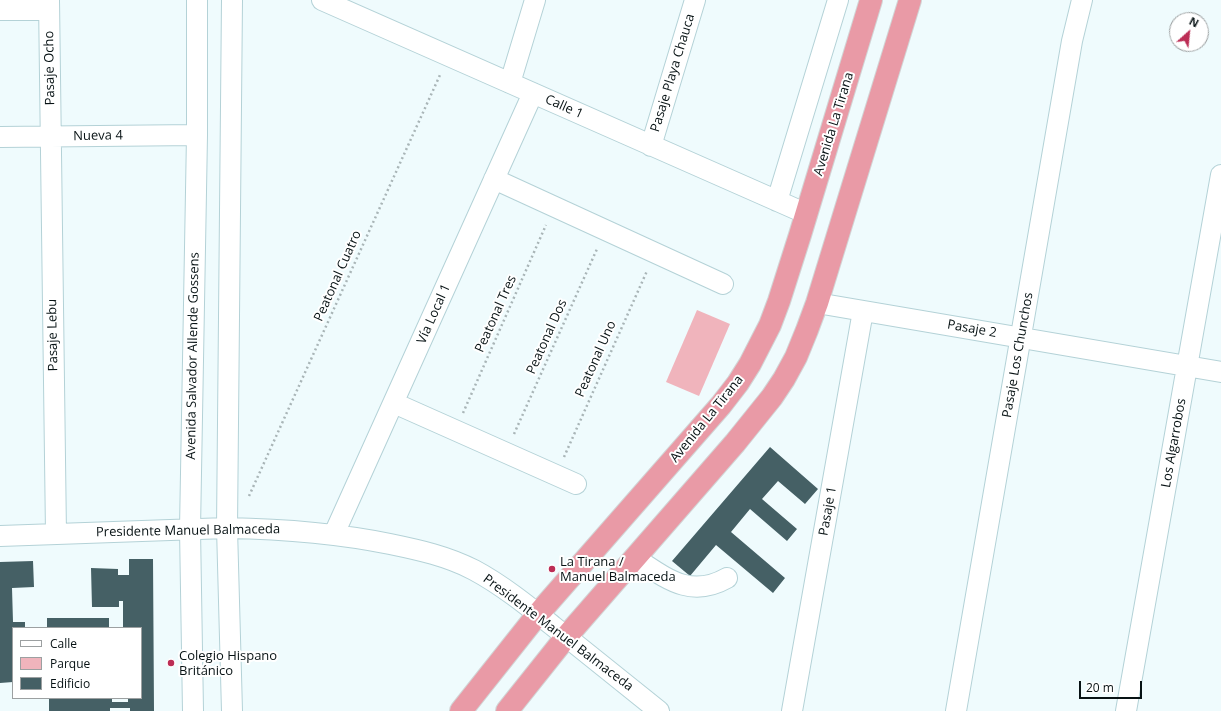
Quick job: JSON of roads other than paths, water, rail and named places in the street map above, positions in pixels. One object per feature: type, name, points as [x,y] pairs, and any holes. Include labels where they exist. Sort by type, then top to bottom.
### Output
[{"type":"highway","name":"Avenida La Tirana","points":[[461,711],[538,614],[721,405],[738,383],[757,351],[770,325],[787,277],[871,0]]},
{"type":"highway","points":[[507,711],[566,636],[735,443],[772,397],[784,379],[808,330],[818,303],[910,0]]},
{"type":"street","name":"Avenida Salvador Allende Gossens","points":[[193,711],[190,530],[197,135],[197,0]]},
{"type":"street","points":[[232,0],[227,528],[232,711]]},
{"type":"street","name":"Calle 1","points":[[322,0],[363,8],[449,56],[806,214]]},
{"type":"street","points":[[510,83],[535,0]]},
{"type":"street","name":"Pasaje Playa Chauca","points":[[651,146],[695,0]]},
{"type":"street","points":[[777,201],[838,0]]},
{"type":"street","name":"Pasaje Los Chunchos","points":[[956,711],[1072,41],[1082,0]]},
{"type":"street","points":[[0,10],[49,5]]},
{"type":"street","name":"Pasaje Ocho","points":[[49,5],[50,136]]},
{"type":"street","name":"Vía Local 1","points":[[334,534],[533,93]]},
{"type":"street","name":"Nueva 4","points":[[0,137],[197,135]]},
{"type":"street","name":"Pasaje Lebu","points":[[50,136],[56,534]]},
{"type":"street","name":"Los Algarrobos","points":[[1126,711],[1221,175]]},
{"type":"street","points":[[494,179],[723,284]]},
{"type":"street","name":"Pasaje 2","points":[[818,303],[1221,372]]},
{"type":"street","name":"Pasaje 1","points":[[792,711],[863,311]]},
{"type":"street","points":[[394,402],[576,484]]},
{"type":"street","name":"Presidente Manuel Balmaceda","points":[[0,536],[227,528],[270,529],[334,534],[439,555],[492,580],[538,614],[659,711]]},
{"type":"street","points":[[635,558],[663,577],[684,585],[700,588],[717,584],[727,578]]},
{"type":"place","name":"La Tirana / Manuel Balmaceda","points":[[552,569]]},
{"type":"place","name":"Colegio Hispano Británico","points":[[171,663]]}]
